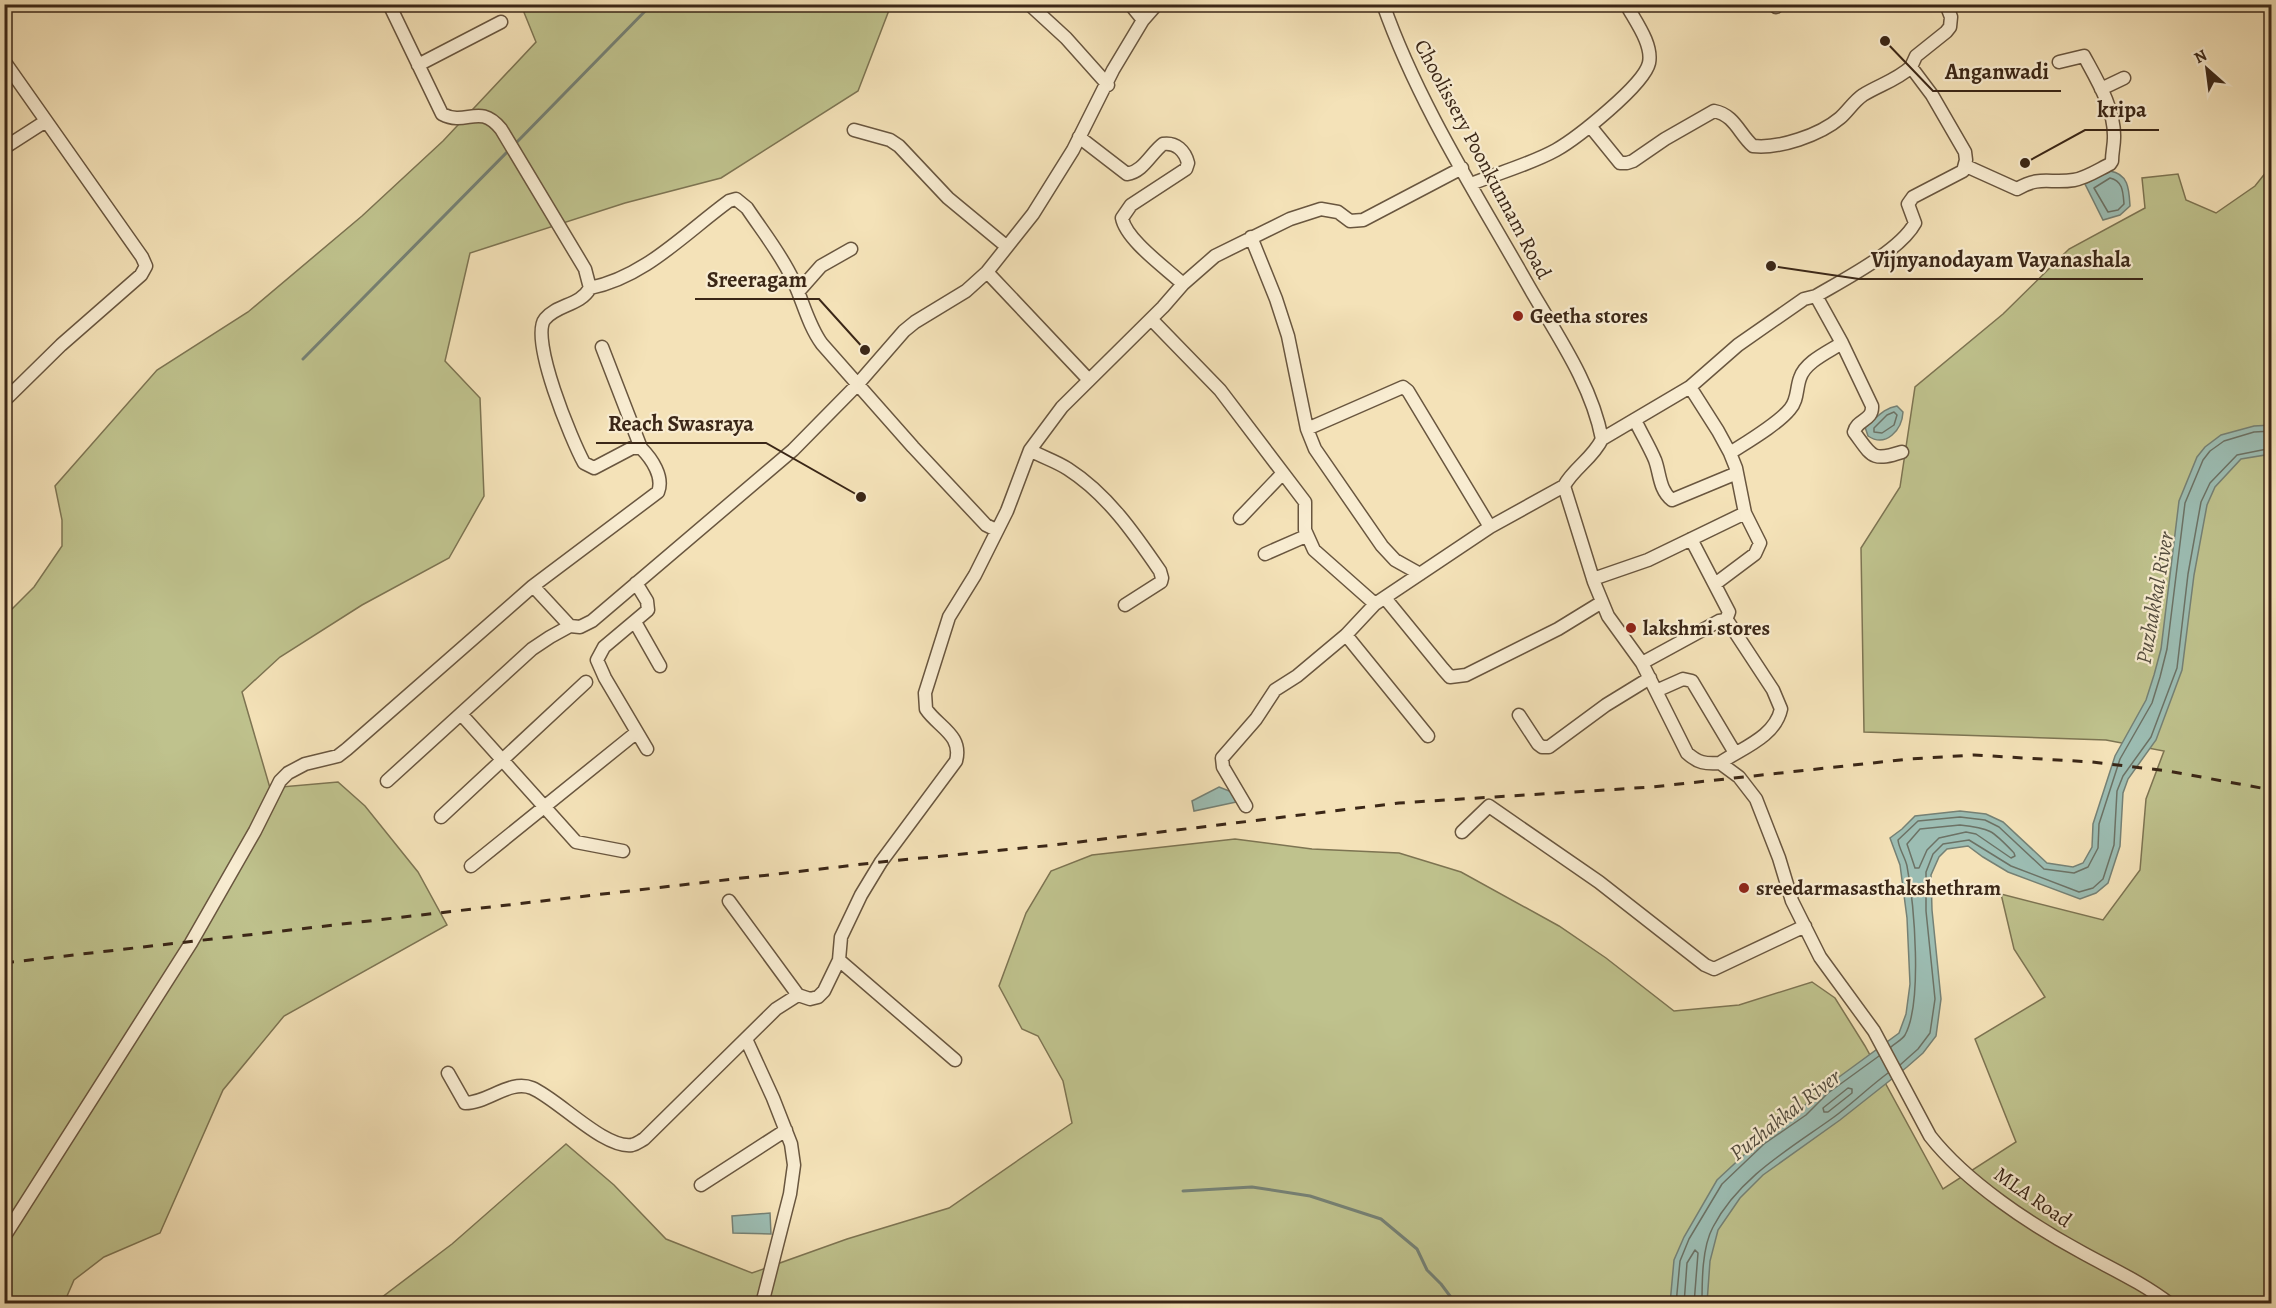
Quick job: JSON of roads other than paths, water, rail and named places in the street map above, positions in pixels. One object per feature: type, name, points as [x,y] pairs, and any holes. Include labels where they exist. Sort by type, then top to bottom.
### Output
[{"type":"street","points":[[389,4],[442,114],[457,119],[484,115],[493,119],[585,269],[590,288]]},
{"type":"street","points":[[1029,4],[1066,38],[1108,85]]},
{"type":"street","points":[[1130,4],[1143,20]]},
{"type":"street","points":[[387,781],[532,649],[570,626],[580,627],[592,621],[793,450],[857,385],[904,331],[966,291],[987,272],[1033,214],[1073,150],[1108,85],[1113,70],[1143,20],[1157,4]]},
{"type":"street","name":"Choolissery Poonkunnam Road","points":[[1383,4],[1412,78],[1563,343],[1590,398],[1602,440]]},
{"type":"street","points":[[1471,184],[1556,150],[1590,126],[1634,86],[1648,65],[1647,43],[1626,4]]},
{"type":"street","points":[[1590,126],[1620,163],[1633,161],[1665,139],[1714,111],[1732,120],[1754,146],[1764,147],[1804,139],[1820,132],[1839,119],[1860,98],[1876,87],[1900,76],[1911,67],[1916,56],[1950,27],[1951,17],[1946,4]]},
{"type":"street","points":[[418,65],[501,22]]},
{"type":"street","points":[[1966,166],[2017,189],[2038,180],[2058,182],[2080,179],[2110,165],[2113,127],[2101,88],[2084,56],[2059,62]]},
{"type":"street","points":[[1246,806],[1222,767],[1222,758],[1256,719],[1275,690],[1297,676],[1346,635],[1380,601],[1490,527],[1564,486],[1569,477],[1598,448],[1602,440],[1690,387],[1738,345],[1804,299],[1816,296],[1885,253],[1901,240],[1914,223],[1908,204],[1913,197],[1956,176],[1966,166],[1965,152],[1932,94],[1911,67]]},
{"type":"street","points":[[4,401],[61,345],[141,275],[146,266],[142,257],[46,121],[7,70]]},
{"type":"street","points":[[2101,88],[2124,78]]},
{"type":"street","points":[[4,148],[46,121]]},
{"type":"street","points":[[854,130],[890,140],[899,146],[948,198],[1006,246]]},
{"type":"street","points":[[1079,137],[1127,174],[1139,170],[1163,144],[1174,145],[1182,150],[1188,164],[1186,169],[1131,205],[1122,218],[1123,225],[1134,239],[1183,284]]},
{"type":"street","points":[[729,901],[798,995],[810,999],[818,997],[824,991],[839,960],[841,937],[861,895],[881,862],[956,761],[958,751],[954,740],[926,709],[925,693],[950,617],[979,567],[1013,497],[1030,450],[1062,406],[1151,319],[1183,284],[1215,256],[1290,219],[1321,209],[1338,212],[1350,221],[1363,220],[1462,168]]},
{"type":"street","points":[[641,448],[632,447],[594,468],[588,466],[581,457],[544,361],[540,334],[541,324],[547,316],[581,299],[590,288],[611,284],[638,271],[722,207],[736,199],[747,208],[782,259],[817,337],[857,385],[986,525],[996,530]]},
{"type":"street","points":[[1251,237],[1288,336],[1307,429],[1315,449],[1368,528],[1395,560],[1420,574]]},
{"type":"street","points":[[798,292],[821,266],[851,249]]},
{"type":"street","points":[[987,272],[1089,380]]},
{"type":"street","points":[[1816,296],[1842,343],[1872,406],[1872,412],[1868,418],[1858,424],[1854,432],[1874,456],[1883,458],[1902,452]]},
{"type":"street","points":[[1151,319],[1220,390],[1305,502],[1306,536],[1314,550],[1380,601],[1450,677],[1466,675],[1513,653],[1602,602]]},
{"type":"street","points":[[1730,453],[1785,415],[1795,402],[1803,371],[1842,343]]},
{"type":"street","points":[[4,1237],[191,943],[255,831],[280,781],[288,773],[305,764],[338,756],[533,586],[658,492],[661,479],[648,454],[641,448],[602,347]]},
{"type":"street","points":[[1307,429],[1403,387],[1408,391],[1490,527]]},
{"type":"street","points":[[1690,387],[1730,453],[1737,473],[1745,513],[1760,543],[1759,549],[1715,584]]},
{"type":"street","points":[[1635,420],[1656,463],[1659,480],[1666,495],[1672,500],[1737,473]]},
{"type":"street","points":[[1030,450],[1066,468],[1099,493],[1134,532],[1160,571],[1161,582],[1125,605]]},
{"type":"street","points":[[1240,518],[1283,473]]},
{"type":"street","points":[[1564,486],[1593,579],[1608,616],[1642,663],[1687,753],[1695,761],[1704,764],[1720,763],[1758,740],[1767,733],[1781,709],[1779,700],[1768,682],[1726,620]]},
{"type":"street","points":[[1593,579],[1648,560],[1745,513]]},
{"type":"street","points":[[1265,554],[1306,536]]},
{"type":"street","points":[[1691,539],[1729,612],[1726,620]]},
{"type":"street","points":[[636,583],[647,601],[648,610],[604,647],[597,660],[647,749]]},
{"type":"street","points":[[533,586],[570,626]]},
{"type":"street","points":[[1642,663],[1719,621],[1726,620]]},
{"type":"street","points":[[635,622],[660,666]]},
{"type":"street","points":[[1346,635],[1428,736]]},
{"type":"street","points":[[1519,715],[1538,744],[1548,747],[1606,705],[1650,678]]},
{"type":"street","points":[[1656,692],[1683,679],[1692,681],[1735,753]]},
{"type":"street","points":[[441,817],[586,682]]},
{"type":"street","points":[[461,714],[576,842],[623,851]]},
{"type":"street","points":[[471,866],[637,732]]},
{"type":"street","points":[[1462,832],[1489,806],[1599,882],[1705,965],[1714,969],[1805,926],[1785,884],[1779,858],[1756,800],[1739,777],[1720,763]]},
{"type":"street","name":"MLA Road","points":[[1805,926],[1820,957],[1874,1031],[1930,1136],[1941,1150],[2021,1215],[2081,1252],[2152,1290],[2170,1304]]},
{"type":"street","points":[[839,960],[955,1060]]},
{"type":"street","points":[[448,1073],[465,1103],[473,1103],[524,1085],[535,1089],[615,1143],[630,1146],[644,1139],[776,1010],[798,995]]},
{"type":"street","points":[[746,1039],[786,1130],[794,1165],[790,1194],[762,1304]]},
{"type":"street","points":[[701,1185],[786,1130]]},
{"type":"water","points":[[2110,171],[2121,175],[2127,184],[2130,206],[2120,215],[2103,220],[2085,184]]},
{"type":"water","points":[[1897,406],[1903,412],[1896,431],[1881,440],[1868,436],[1865,427],[1884,411]]},
{"type":"water","points":[[2271,425],[2271,454],[2241,459],[2215,487],[2207,505],[2194,575],[2182,670],[2156,740],[2128,779],[2123,793],[2120,846],[2108,883],[2096,893],[2080,899],[2008,872],[1968,846],[1947,849],[1939,857],[1931,875],[1932,910],[1941,999],[1936,1036],[1923,1053],[1907,1067],[1840,1120],[1763,1175],[1740,1198],[1718,1230],[1710,1261],[1707,1303],[1670,1304],[1674,1260],[1684,1237],[1717,1180],[1761,1139],[1785,1123],[1824,1088],[1899,1033],[1906,1014],[1910,984],[1907,918],[1900,865],[1890,838],[1915,816],[1960,811],[1986,814],[2003,822],[2047,863],[2073,867],[2083,863],[2092,847],[2093,824],[2115,756],[2146,700],[2154,675],[2161,649],[2179,501],[2197,457],[2205,447],[2221,435],[2254,426]]},
{"type":"water","points":[[1219,787],[1237,794],[1241,801],[1194,811],[1192,801]]},
{"type":"water","points":[[770,1213],[771,1234],[733,1233],[732,1216]]},
{"type":"waterway","points":[[515,144],[652,4]]},
{"type":"waterway","points":[[303,359],[510,149]]},
{"type":"waterway","points":[[1183,1191],[1252,1187],[1310,1196],[1381,1219],[1417,1249],[1427,1270],[1456,1304]]},
{"type":"railway","points":[[4,963],[881,862],[1054,845],[1399,803],[1652,787],[1909,759],[1974,755],[2092,762],[2168,771],[2272,790]]},
{"type":"place","name":"Anganwadi","points":[[1885,41]]},
{"type":"place","name":"kripa","points":[[2025,163]]},
{"type":"place","name":"Vijnyanodayam Vayanashala","points":[[1771,266]]},
{"type":"place","name":"Geetha stores","points":[[1518,316]]},
{"type":"place","name":"Sreeragam","points":[[865,350]]},
{"type":"place","name":"Reach Swasraya","points":[[861,497]]},
{"type":"place","name":"lakshmi stores","points":[[1631,628]]},
{"type":"place","name":"sreedarmasasthakshethram","points":[[1744,888]]},
{"type":"water label","name":"Puzhakkal River","points":[[2155,598]]},
{"type":"water label","name":"Puzhakkal River","points":[[1785,1115]]}]
